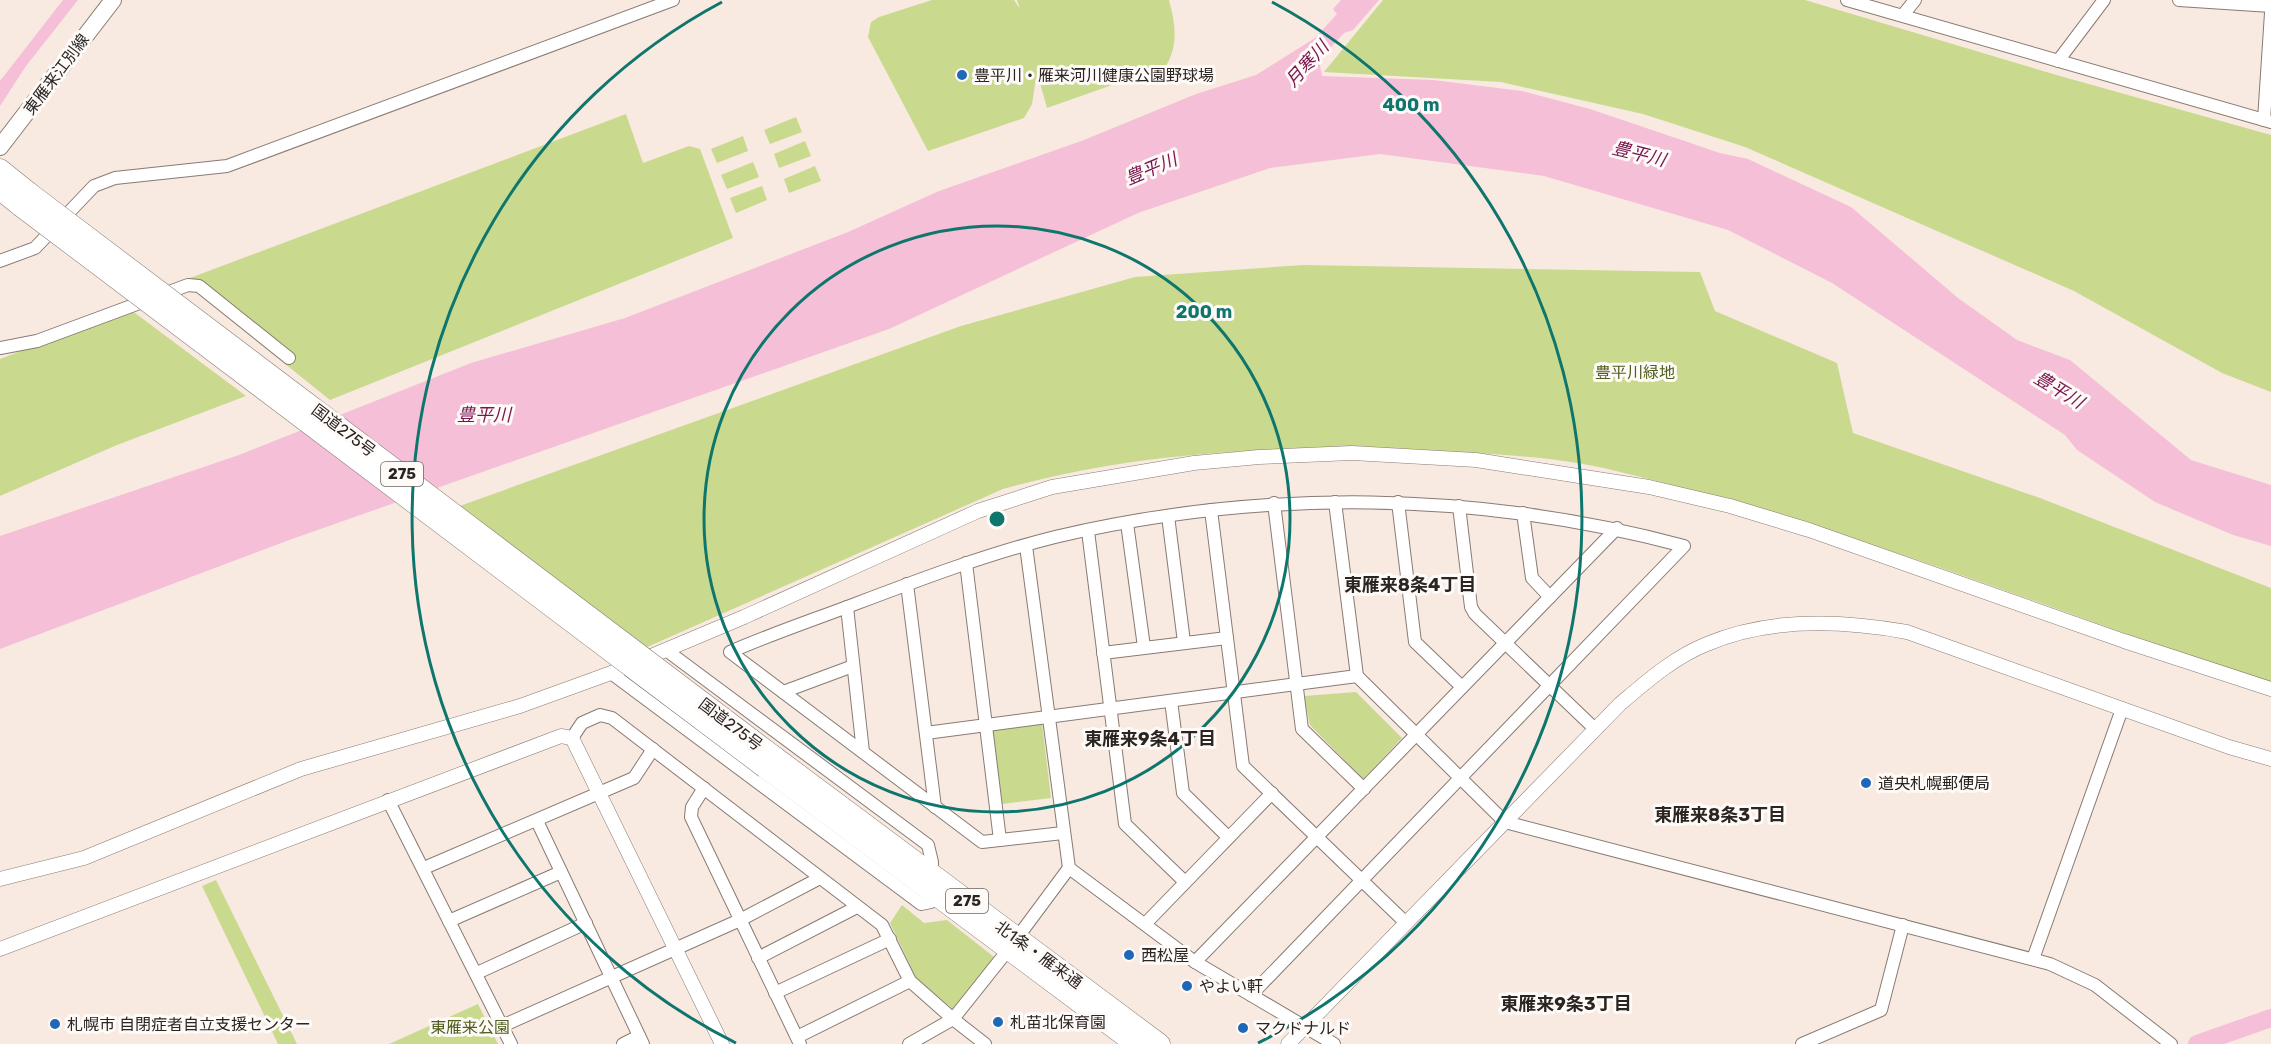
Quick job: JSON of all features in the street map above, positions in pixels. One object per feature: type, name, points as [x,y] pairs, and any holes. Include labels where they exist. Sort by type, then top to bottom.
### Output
[{"type":"highway","name":"国道275号","points":[[0,169],[25,199],[769,762]]},
{"type":"highway","name":"国道275号","points":[[0,190],[25,199]]},
{"type":"highway","name":"北1条・雁来通","points":[[769,762],[931,875],[1135,1044]]},
{"type":"highway","name":"北1条・雁来通","points":[[769,762],[933,894],[1161,1044]]},
{"type":"main road","name":"東雁来江別線","points":[[0,147],[113,0]]},
{"type":"street","points":[[0,261],[35,248],[94,186],[115,178],[226,166],[673,0]]},
{"type":"street","points":[[1847,0],[2267,121],[2271,13]]},
{"type":"street","points":[[1903,15],[1915,0]]},
{"type":"street","points":[[2058,61],[2104,0]]},
{"type":"street","points":[[2179,0],[2271,6]]},
{"type":"street","points":[[0,348],[37,341],[188,285],[199,286],[289,358]]},
{"type":"street","points":[[0,879],[84,858],[301,769],[520,706],[611,673],[806,590],[969,514],[1052,487],[1194,463],[1352,453],[1476,460],[1649,487],[1730,506],[1809,530],[2124,642],[2271,689]]},
{"type":"street","points":[[1335,502],[1357,676],[1505,822],[2033,959],[2095,985],[2168,1041]]},
{"type":"street","points":[[1063,833],[982,842],[730,652],[966,563],[1088,531],[1211,510],[1274,503],[1335,502],[1398,502],[1459,506],[1617,528],[1684,546],[1551,687],[1251,995]]},
{"type":"street","points":[[1398,502],[1415,642],[1462,687]]},
{"type":"street","points":[[1274,503],[1302,729],[1364,789]]},
{"type":"street","points":[[1459,506],[1471,607],[1595,729]]},
{"type":"street","points":[[1211,510],[1243,766],[1406,923]]},
{"type":"street","points":[[1522,513],[1532,578],[1550,597]]},
{"type":"street","points":[[1168,516],[1184,642]]},
{"type":"street","points":[[1128,523],[1144,647]]},
{"type":"street","points":[[1195,962],[1617,528]]},
{"type":"street","points":[[1088,531],[1125,824],[1185,882]]},
{"type":"street","points":[[1026,546],[1069,868],[1195,962],[1334,1044]]},
{"type":"street","points":[[966,563],[1000,840]]},
{"type":"street","points":[[907,584],[935,807]]},
{"type":"street","points":[[847,607],[863,753]]},
{"type":"street","points":[[1288,1044],[1595,729],[1645,683],[1675,661],[1706,644],[1747,631],[1828,622],[1867,625],[1906,632],[2271,759]]},
{"type":"street","points":[[1103,653],[1227,638]]},
{"type":"street","points":[[611,673],[921,904],[931,902],[932,862],[928,845],[666,650]]},
{"type":"street","points":[[783,692],[853,666]]},
{"type":"street","points":[[926,733],[1296,686],[1357,676]]},
{"type":"street","points":[[1171,701],[1183,793],[1228,837]]},
{"type":"street","points":[[2033,959],[2122,709]]},
{"type":"street","points":[[572,738],[582,723],[600,715],[612,718],[882,925],[910,981],[952,1019],[985,1044]]},
{"type":"street","points":[[0,950],[206,873],[388,800],[561,736],[572,738]]},
{"type":"street","points":[[572,738],[601,793],[722,1044]]},
{"type":"street","points":[[424,868],[634,778],[653,749]]},
{"type":"street","points":[[704,788],[692,807],[691,817],[798,1041],[910,981]]},
{"type":"street","points":[[1145,924],[1272,793]]},
{"type":"street","points":[[388,800],[511,1044]]},
{"type":"street","points":[[537,821],[641,1040],[623,1044]]},
{"type":"street","points":[[909,1044],[952,1019],[1069,868]]},
{"type":"street","points":[[449,921],[561,872]]},
{"type":"street","points":[[502,1026],[612,979],[740,920],[820,878]]},
{"type":"street","points":[[758,958],[857,907]]},
{"type":"street","points":[[477,973],[585,923]]},
{"type":"street","points":[[1802,1044],[1881,1010],[1903,925]]},
{"type":"street","points":[[775,993],[890,939]]},
{"type":"green space","name":"豊平川・雁来河川健康公園野球場","points":[[932,0],[1014,0],[1020,9],[1017,0],[1169,0],[1174,25],[1173,50],[1166,66],[1047,108],[1040,83],[1036,78],[1032,104],[1024,118],[928,151],[868,37],[871,22],[879,17]]},
{"type":"green space","points":[[1383,0],[1805,0],[2060,76],[2271,135],[2271,392],[2222,373],[2074,291],[1745,147],[1643,114],[1501,82],[1324,72]]},
{"type":"green space","points":[[626,114],[643,163],[689,146],[700,149],[733,238],[330,400],[182,281]]},
{"type":"green space","points":[[796,117],[802,132],[770,144],[764,130]]},
{"type":"green space","points":[[743,136],[748,151],[717,163],[711,149]]},
{"type":"green space","points":[[805,141],[811,156],[779,168],[774,154]]},
{"type":"green space","points":[[753,162],[759,177],[727,189],[721,175]]},
{"type":"green space","points":[[815,166],[821,181],[789,193],[784,179]]},
{"type":"green space","points":[[762,186],[767,200],[736,213],[730,198]]},
{"type":"green space","name":"豊平川緑地","points":[[1303,265],[1700,272],[1715,311],[1837,363],[1853,433],[2040,498],[2271,588],[2271,682],[2247,677],[1934,565],[1776,514],[1616,471],[1524,456],[1377,449],[1269,450],[1162,458],[1056,476],[1003,489],[645,648],[454,508],[961,326],[1135,277]]},
{"type":"green space","points":[[131,310],[246,396],[117,445],[0,496],[0,359],[107,318],[114,320]]},
{"type":"green space","points":[[1356,692],[1402,738],[1363,779],[1310,725],[1304,696]]},
{"type":"green space","points":[[1042,723],[1051,798],[1002,804],[992,729]]},
{"type":"green space","points":[[216,880],[297,1044],[278,1044],[202,886]]},
{"type":"green space","points":[[902,905],[924,923],[947,920],[994,957],[954,1010],[916,978],[890,923]]},
{"type":"green space","name":"東雁来公園","points":[[478,1004],[498,1044],[389,1044]]},
{"type":"water","points":[[63,0],[78,0],[26,66],[0,106],[0,81]]},
{"type":"water","name":"豊平川","points":[[1341,0],[1379,0],[1353,30],[1344,33],[1319,60],[1322,76],[1433,80],[1522,91],[1590,109],[1720,153],[1748,159],[1851,207],[1958,298],[2017,340],[2070,360],[2191,460],[2271,485],[2271,546],[2233,535],[2155,502],[2077,450],[2065,435],[1832,283],[1728,230],[1544,176],[1380,154],[1270,168],[1138,213],[889,329],[292,539],[0,649],[0,536],[239,455],[471,363],[625,318],[848,232],[939,191],[1084,140],[1196,94],[1256,75],[1315,38],[1337,14],[1333,9]]},
{"type":"waterway","points":[[2197,1044],[2271,1018]]},
{"type":"place","name":"豊平川・雁来河川健康公園野球場","points":[[962,75]]},
{"type":"place","name":"道央札幌郵便局","points":[[1866,783]]},
{"type":"place","name":"西松屋","points":[[1129,955]]},
{"type":"place","name":"やよい軒","points":[[1187,986]]},
{"type":"place","name":"札苗北保育園","points":[[998,1022]]},
{"type":"place","name":"札幌市 自閉症者自立支援センター","points":[[55,1024]]},
{"type":"place","name":"マクドナルド","points":[[1243,1028]]},
{"type":"district","name":"東雁来8条4丁目","points":[[1410,585]]},
{"type":"district","name":"東雁来9条4丁目","points":[[1150,739]]},
{"type":"district","name":"東雁来8条3丁目","points":[[1720,815]]},
{"type":"district","name":"東雁来9条3丁目","points":[[1566,1004]]},
{"type":"water label","name":"月寒川","points":[[1307,64]]}]
